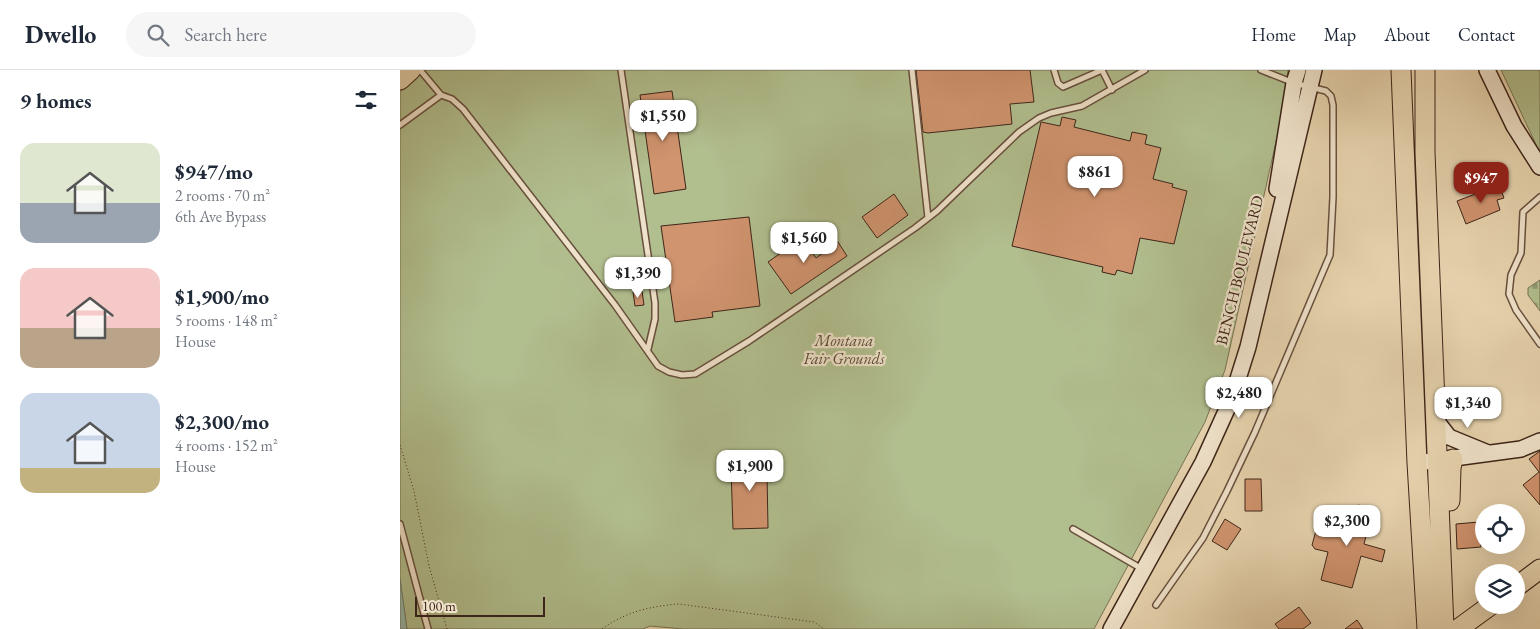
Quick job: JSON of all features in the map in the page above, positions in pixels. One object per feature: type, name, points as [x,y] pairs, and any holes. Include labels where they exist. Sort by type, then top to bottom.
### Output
[{"type":"highway","points":[[400,80],[410,70]]},
{"type":"highway","points":[[1401,70],[1417,463],[1427,629]]},
{"type":"highway","points":[[1425,70],[1425,152],[1435,418],[1445,460],[1440,540],[1444,629]]},
{"type":"highway","points":[[1525,580],[1540,569]]},
{"type":"highway","points":[[1458,629],[1479,614]]},
{"type":"main road","points":[[1101,629],[1203,462],[1240,373],[1289,179],[1300,80],[1314,70]]},
{"type":"main road","points":[[1488,70],[1514,126],[1540,167]]},
{"type":"main road","points":[[1435,418],[1449,437],[1488,453]]},
{"type":"main road","points":[[1417,463],[1521,450],[1540,441]]},
{"type":"main road","points":[[1111,629],[1139,567]]},
{"type":"lane","points":[[420,70],[441,95],[452,99],[462,109],[648,349],[658,366],[669,372],[682,375],[695,374],[757,335],[928,218],[1019,132],[1039,118],[1051,112],[1082,106],[1145,70]]},
{"type":"lane","points":[[621,70],[656,303],[655,319],[648,349]]},
{"type":"lane","points":[[912,70],[928,218]]},
{"type":"lane","points":[[1054,70],[1058,84],[1063,87],[1102,70],[1112,90]]},
{"type":"lane","points":[[1156,605],[1203,538],[1227,491],[1255,432],[1330,255],[1333,197],[1333,106],[1331,96],[1300,80],[1261,70]]},
{"type":"lane","points":[[400,125],[441,95]]},
{"type":"lane","points":[[1540,197],[1527,206],[1523,212],[1521,253],[1509,282],[1512,304],[1540,344]]},
{"type":"lane","points":[[400,524],[428,629]]},
{"type":"lane","points":[[1073,529],[1139,567]]},
{"type":"path","points":[[400,445],[414,491],[428,566],[447,629]]},
{"type":"path","points":[[602,629],[626,615],[659,606],[679,604],[814,622],[824,629]]},
{"type":"green space","name":"Montana Fair Grounds","points":[[418,70],[1288,70],[1286,97],[1225,370],[1205,422],[1094,629],[683,629],[650,626],[643,629],[407,629],[400,579],[400,92]]},
{"type":"green space","points":[[1501,70],[1540,70],[1540,153]]},
{"type":"green space","points":[[1540,280],[1540,311],[1528,295],[1528,288]]},
{"type":"shaded area","points":[[400,579],[407,629],[400,629]]},
{"type":"building","points":[[916,70],[1030,70],[1034,102],[1010,104],[1012,124],[923,132]]},
{"type":"building","points":[[672,91],[686,189],[654,194],[640,95]]},
{"type":"building","points":[[1062,117],[1076,120],[1074,127],[1130,141],[1132,132],[1147,135],[1145,144],[1161,148],[1153,179],[1173,184],[1172,187],[1187,191],[1174,244],[1140,238],[1132,274],[1117,270],[1115,275],[1102,272],[1103,267],[1012,246],[1041,122],[1060,126]]},
{"type":"building","points":[[1499,185],[1504,198],[1497,200],[1500,210],[1466,224],[1457,201]]},
{"type":"building","points":[[894,194],[908,215],[877,238],[862,217]]},
{"type":"building","points":[[749,217],[760,306],[712,312],[713,317],[675,322],[661,226]]},
{"type":"building","points":[[802,238],[816,258],[838,242],[847,256],[791,294],[768,262]]},
{"type":"building","points":[[642,291],[644,305],[635,306],[633,292]]},
{"type":"building","points":[[1540,451],[1540,505],[1523,485],[1539,472],[1529,459]]},
{"type":"building","points":[[769,455],[770,472],[767,472],[768,528],[733,529],[731,468],[735,467],[735,456]]},
{"type":"building","points":[[1245,479],[1261,479],[1262,511],[1245,511]]},
{"type":"building","points":[[1358,505],[1373,509],[1364,544],[1385,550],[1382,562],[1361,556],[1352,588],[1321,580],[1328,552],[1315,549],[1312,545],[1317,527],[1338,533],[1343,511],[1356,514]]},
{"type":"building","points":[[1225,519],[1241,529],[1227,550],[1212,541]]},
{"type":"building","points":[[1475,522],[1475,548],[1457,549],[1456,524]]},
{"type":"building","points":[[1299,607],[1311,623],[1303,629],[1279,629],[1275,624]]},
{"type":"building","points":[[1357,620],[1363,629],[1345,629]]}]
